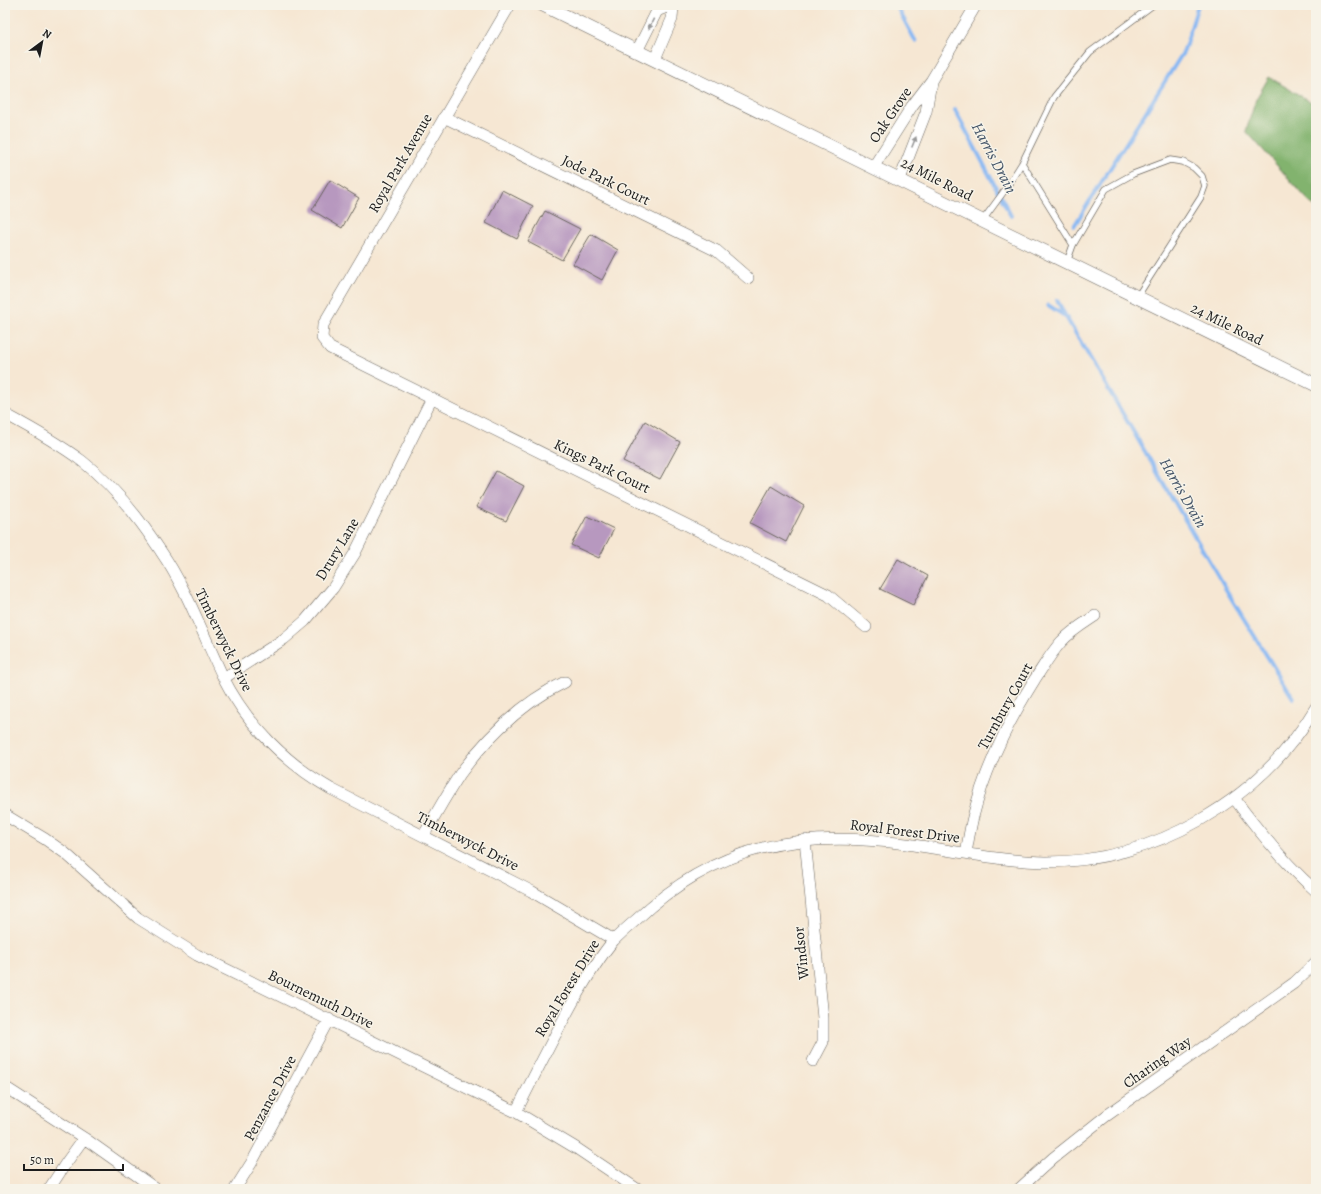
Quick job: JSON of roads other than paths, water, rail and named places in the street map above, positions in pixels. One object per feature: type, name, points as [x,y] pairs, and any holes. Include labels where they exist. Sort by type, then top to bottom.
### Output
[{"type":"street","name":"Royal Park Avenue","points":[[322,338],[323,325],[510,5]]},
{"type":"street","name":"24 Mile Road","points":[[542,5],[874,166],[1067,263],[1316,385]]},
{"type":"street","points":[[637,51],[657,11],[672,5],[672,19],[655,60]]},
{"type":"street","name":"Oak Grove","points":[[874,166],[912,106],[931,81],[976,5]]},
{"type":"street","name":"Oak Grove","points":[[900,179],[926,112],[931,81]]},
{"type":"street","name":"Jode Park Court","points":[[444,117],[717,251],[748,278]]},
{"type":"street","name":"Kings Park Court","points":[[322,338],[330,348],[828,595],[866,627]]},
{"type":"street","name":"Drury Lane","points":[[224,678],[284,639],[305,621],[333,588],[355,553],[432,398]]},
{"type":"street","name":"Timberwyck Drive","points":[[5,414],[60,446],[83,462],[102,479],[134,514],[171,567],[224,678],[245,712],[268,741],[302,771],[331,789],[531,890],[614,940]]},
{"type":"street","name":"Turnbury Court","points":[[966,853],[972,818],[982,787],[994,754],[1012,717],[1038,675],[1062,642],[1076,628],[1095,616]]},
{"type":"street","points":[[424,835],[460,774],[488,740],[533,700],[565,682]]},
{"type":"street","name":"Royal Forest Drive","points":[[516,1112],[564,1018],[593,969],[614,940],[652,905],[681,882],[709,867],[737,855],[764,847],[804,840],[870,840],[1012,860],[1044,862],[1096,858],[1136,848],[1190,826],[1234,798],[1264,772],[1287,748],[1316,707]]},
{"type":"street","points":[[1234,798],[1259,832],[1286,862],[1316,891]]},
{"type":"street","name":"Bournemuth Drive","points":[[5,815],[65,853],[138,918],[197,955],[516,1112],[576,1148],[638,1189]]},
{"type":"street","name":"Windsor","points":[[804,840],[823,1018],[823,1042],[813,1061]]},
{"type":"street","name":"Charing Way","points":[[1018,1189],[1053,1158],[1106,1116],[1294,983],[1316,962]]},
{"type":"street","name":"Penzance Drive","points":[[235,1189],[252,1162],[329,1019]]},
{"type":"street","points":[[5,1087],[84,1138],[156,1189]]},
{"type":"street","points":[[49,1189],[84,1138]]},
{"type":"lane","points":[[983,220],[1004,192],[1022,163],[1054,97],[1090,52],[1153,5]]},
{"type":"lane","points":[[1067,263],[1073,245],[1106,189],[1133,174],[1170,160],[1183,162],[1194,168],[1202,176],[1205,186],[1201,198],[1137,297]]},
{"type":"lane","points":[[1022,163],[1073,245]]},
{"type":"waterway","name":"Harris Drain","points":[[896,5],[916,42]]},
{"type":"waterway","points":[[1074,226],[1184,51],[1198,5]]},
{"type":"waterway","name":"Harris Drain","points":[[955,110],[1011,216]]},
{"type":"waterway","name":"Harris Drain","points":[[1057,300],[1231,598],[1293,698]]},
{"type":"waterway","name":"Harris Drain","points":[[1048,305],[1065,316]]}]
